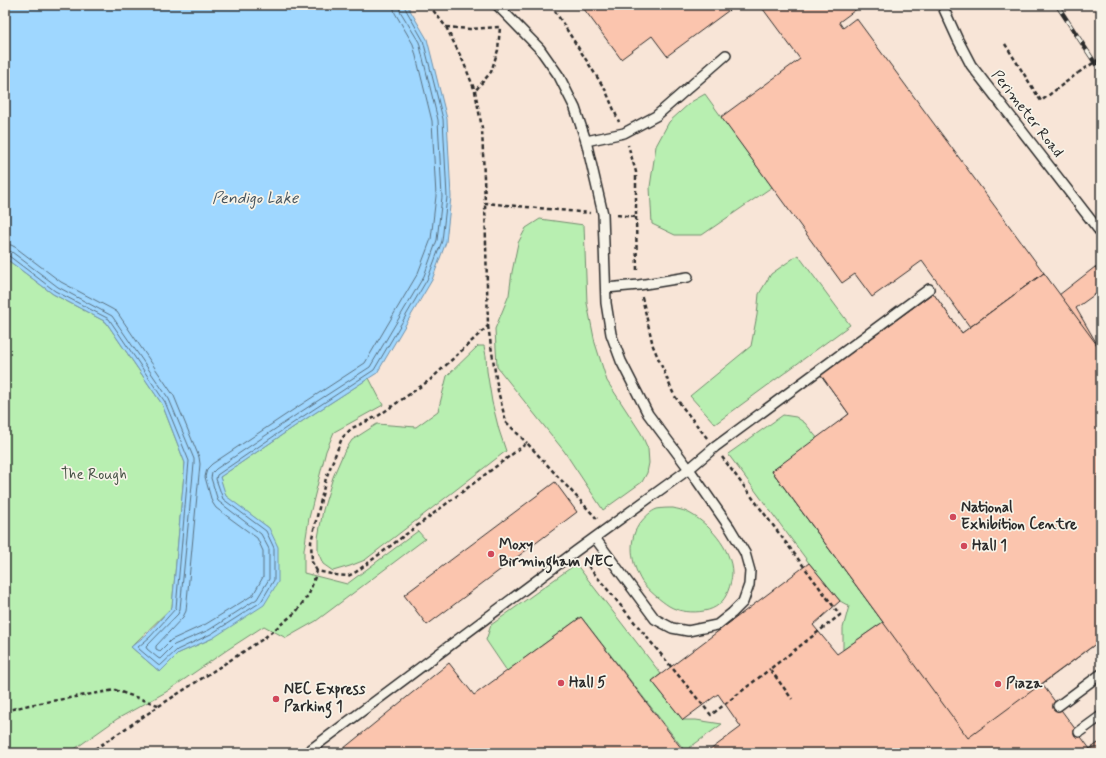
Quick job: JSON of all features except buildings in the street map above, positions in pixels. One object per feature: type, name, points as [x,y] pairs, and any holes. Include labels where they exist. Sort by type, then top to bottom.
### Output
[{"type":"lane","points":[[497,5],[540,49],[559,76],[575,108],[586,141],[603,214],[606,303],[611,334],[622,361],[648,414],[689,469],[730,528],[745,553],[750,571],[749,585],[743,602],[717,625],[688,632],[672,628],[655,619],[595,538]]},
{"type":"lane","name":"Perimeter Road","points":[[942,5],[971,65],[1101,233]]},
{"type":"lane","points":[[586,141],[624,133],[656,116],[726,56]]},
{"type":"lane","points":[[606,288],[639,285],[688,277]]},
{"type":"lane","points":[[306,753],[929,289]]},
{"type":"lane","points":[[1058,706],[1101,674]]},
{"type":"lane","points":[[1079,732],[1101,716]]},
{"type":"path","points":[[430,5],[446,27],[463,61],[475,91],[482,128],[488,326],[498,391],[506,422],[598,519],[595,538]]},
{"type":"path","points":[[551,5],[606,91],[624,133],[636,172],[636,269],[639,285],[652,346],[674,395],[840,615],[712,716],[576,551]]},
{"type":"path","points":[[446,27],[470,30],[500,27],[498,50],[491,72],[475,91]]},
{"type":"path","points":[[1005,44],[1041,101],[1078,73],[1101,58]]},
{"type":"path","points":[[485,203],[636,217]]},
{"type":"path","points":[[89,753],[263,639],[296,612],[309,594],[317,571],[312,562],[311,542],[326,478],[342,438],[352,428],[378,416],[430,380],[488,326]]},
{"type":"path","points":[[317,571],[348,576],[356,572],[527,443]]},
{"type":"path","points":[[770,669],[792,699]]},
{"type":"path","points":[[5,711],[29,705],[115,690],[159,706]]},
{"type":"shaded area","points":[[5,5],[1101,5],[1101,753],[5,753]]},
{"type":"green space","points":[[705,94],[772,187],[702,235],[675,235],[652,224],[650,187],[656,146],[669,122],[691,102]]},
{"type":"green space","points":[[540,219],[584,225],[587,303],[595,343],[607,381],[641,433],[648,449],[649,463],[647,473],[642,482],[603,510],[564,451],[497,367],[495,329],[509,295],[518,243],[526,228]]},
{"type":"green space","points":[[798,255],[850,325],[715,424],[690,396],[751,346],[757,315],[759,294],[771,274]]},
{"type":"green space","name":"The Rough","points":[[5,258],[53,294],[106,322],[162,404],[185,463],[172,607],[131,647],[160,672],[179,653],[213,638],[269,528],[225,496],[220,477],[369,378],[383,405],[334,432],[326,451],[309,518],[304,550],[304,573],[347,584],[418,531],[425,539],[316,621],[286,638],[264,626],[166,692],[117,719],[69,753],[5,753]]},
{"type":"green space","points":[[478,346],[484,346],[492,402],[506,451],[365,560],[333,571],[323,564],[318,552],[318,538],[323,510],[333,477],[343,454],[352,440],[377,424],[416,427],[438,411],[447,376]]},
{"type":"green space","points":[[783,415],[796,417],[805,423],[818,439],[772,471],[883,622],[843,650],[843,628],[849,606],[840,601],[809,563],[728,454]]},
{"type":"green space","points":[[673,508],[687,512],[703,522],[717,537],[728,555],[732,573],[729,587],[722,602],[712,609],[695,612],[677,610],[669,606],[655,595],[642,582],[638,575],[632,551],[632,543],[637,528],[644,518],[653,511],[657,509]]},
{"type":"green space","points":[[576,564],[661,674],[652,681],[683,720],[696,720],[722,724],[685,751],[581,617],[507,671],[486,640],[491,625]]},
{"type":"water","name":"Pendigo Lake","points":[[5,5],[407,5],[427,39],[447,119],[451,197],[446,242],[432,280],[377,373],[220,477],[226,496],[269,528],[278,547],[278,582],[264,605],[213,638],[179,653],[160,672],[131,647],[147,634],[172,607],[185,463],[162,404],[106,322],[53,294],[5,258]]},
{"type":"railway","points":[[1057,5],[1101,72]]},
{"type":"place","name":"National Exhibition Centre","points":[[953,517]]},
{"type":"place","name":"Hall 1","points":[[964,546]]},
{"type":"place","name":"Moxy Birmingham NEC","points":[[491,554]]},
{"type":"place","name":"Hall 5","points":[[561,683]]},
{"type":"place","name":"Piaza","points":[[998,684]]},
{"type":"place","name":"NEC Express Parking 1","points":[[276,699]]}]
